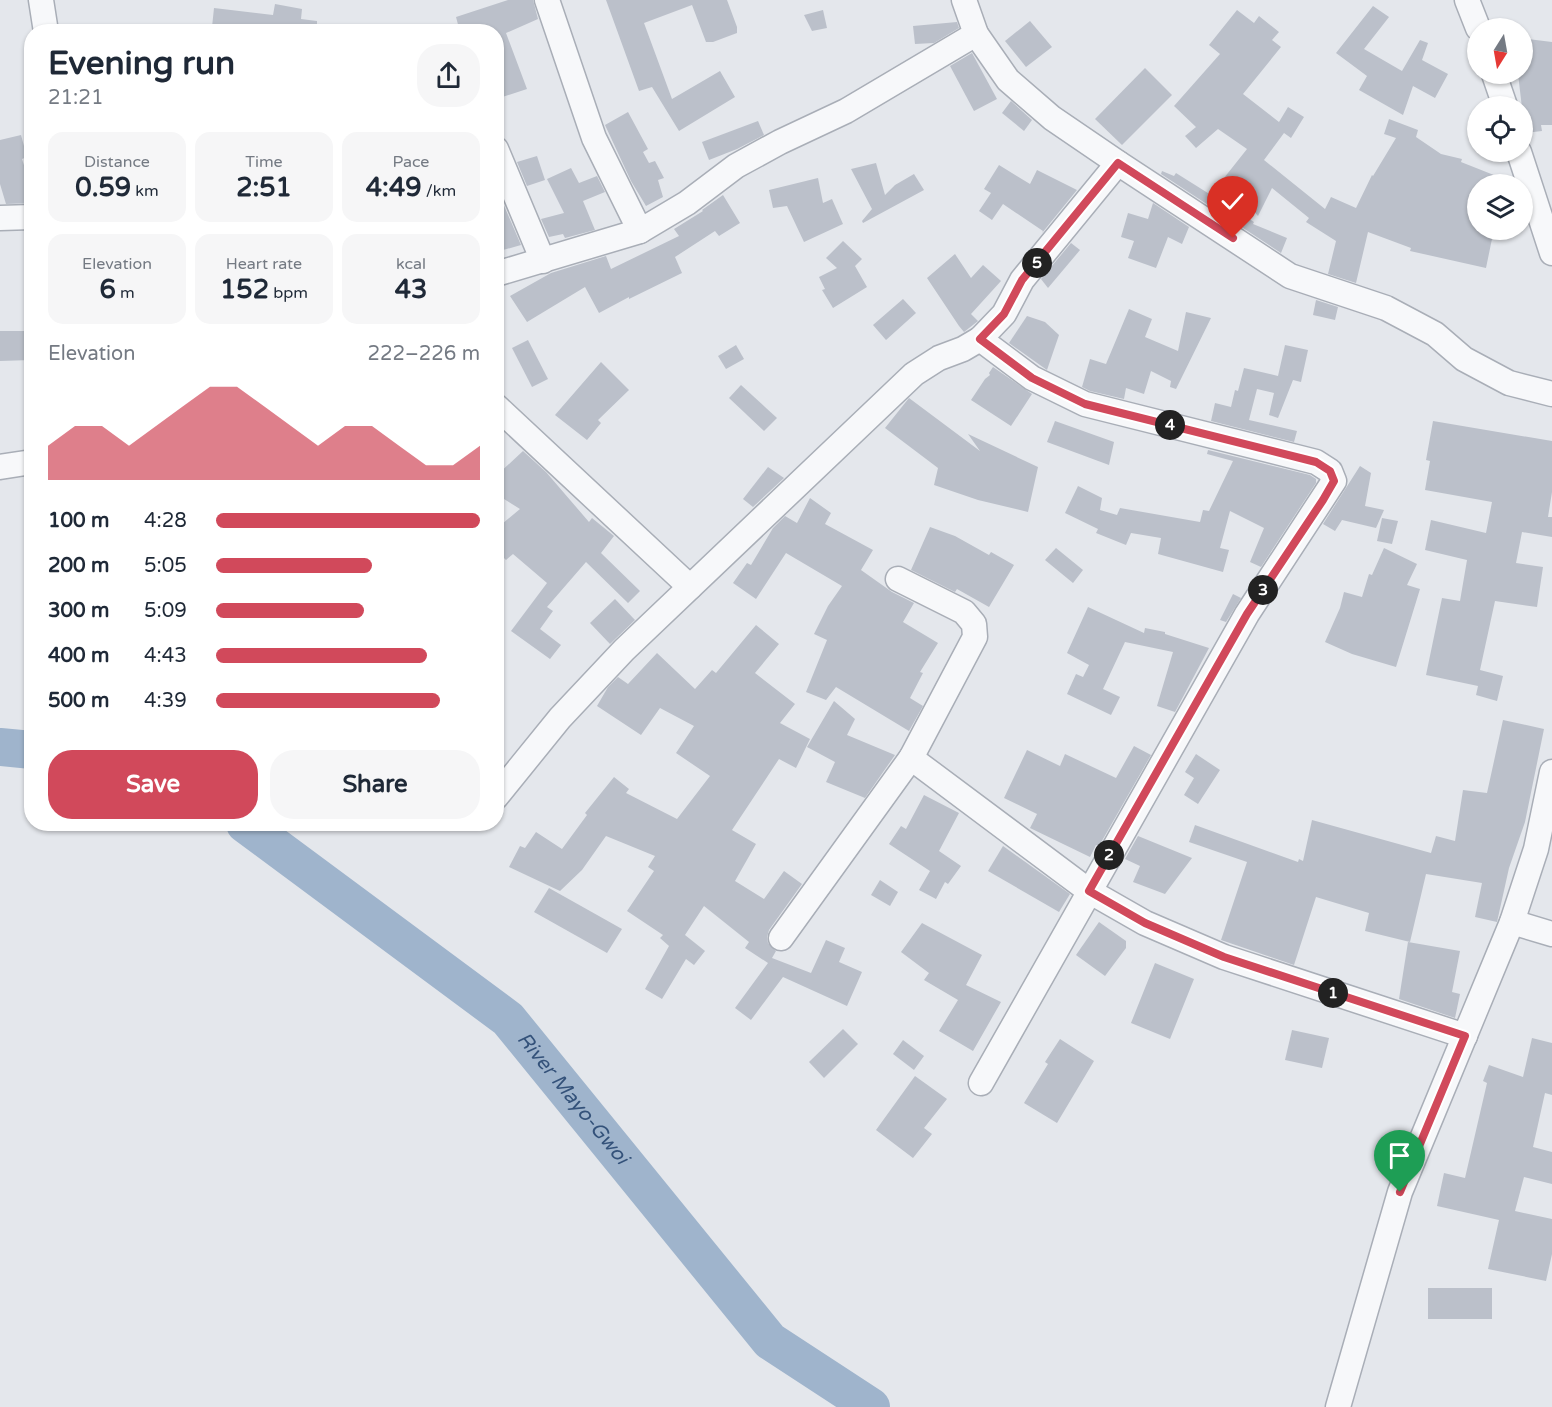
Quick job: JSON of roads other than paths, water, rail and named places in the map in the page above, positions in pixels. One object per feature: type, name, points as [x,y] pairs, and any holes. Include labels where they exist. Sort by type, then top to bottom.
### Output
[{"type":"street","points":[[41,0],[45,24]]},
{"type":"street","points":[[547,0],[594,138],[640,231]]},
{"type":"street","points":[[964,0],[976,34],[1008,80],[1052,118],[1118,163],[1290,276],[1386,308],[1435,334],[1464,359],[1509,383],[1552,394]]},
{"type":"street","points":[[1467,0],[1474,18]]},
{"type":"street","points":[[504,272],[640,231],[687,203],[736,166],[846,111],[976,34]]},
{"type":"street","points":[[1522,162],[1551,246]]},
{"type":"street","points":[[504,787],[560,718],[624,650],[914,374],[939,358],[963,349],[980,339],[1004,314],[1022,280],[1118,163]]},
{"type":"street","points":[[504,167],[543,261]]},
{"type":"street","points":[[0,218],[24,217]]},
{"type":"street","points":[[980,339],[1032,378],[1085,404],[1316,462],[1330,471],[1334,481],[1247,614],[981,1083]]},
{"type":"street","points":[[504,413],[690,587]]},
{"type":"street","points":[[0,466],[24,463]]},
{"type":"street","points":[[781,938],[911,758],[975,637],[974,624],[964,612],[898,579]]},
{"type":"street","points":[[911,758],[1089,891],[1145,923],[1224,957],[1465,1036]]},
{"type":"street","points":[[1338,1407],[1400,1192],[1512,922],[1536,849],[1552,772]]},
{"type":"street","points":[[1512,922],[1552,934]]},
{"type":"waterway","name":"River Mayo-Gwoi","points":[[0,747],[24,749]]},
{"type":"waterway","name":"River Mayo-Gwoi","points":[[254,831],[508,1019],[770,1341],[871,1407]]}]
